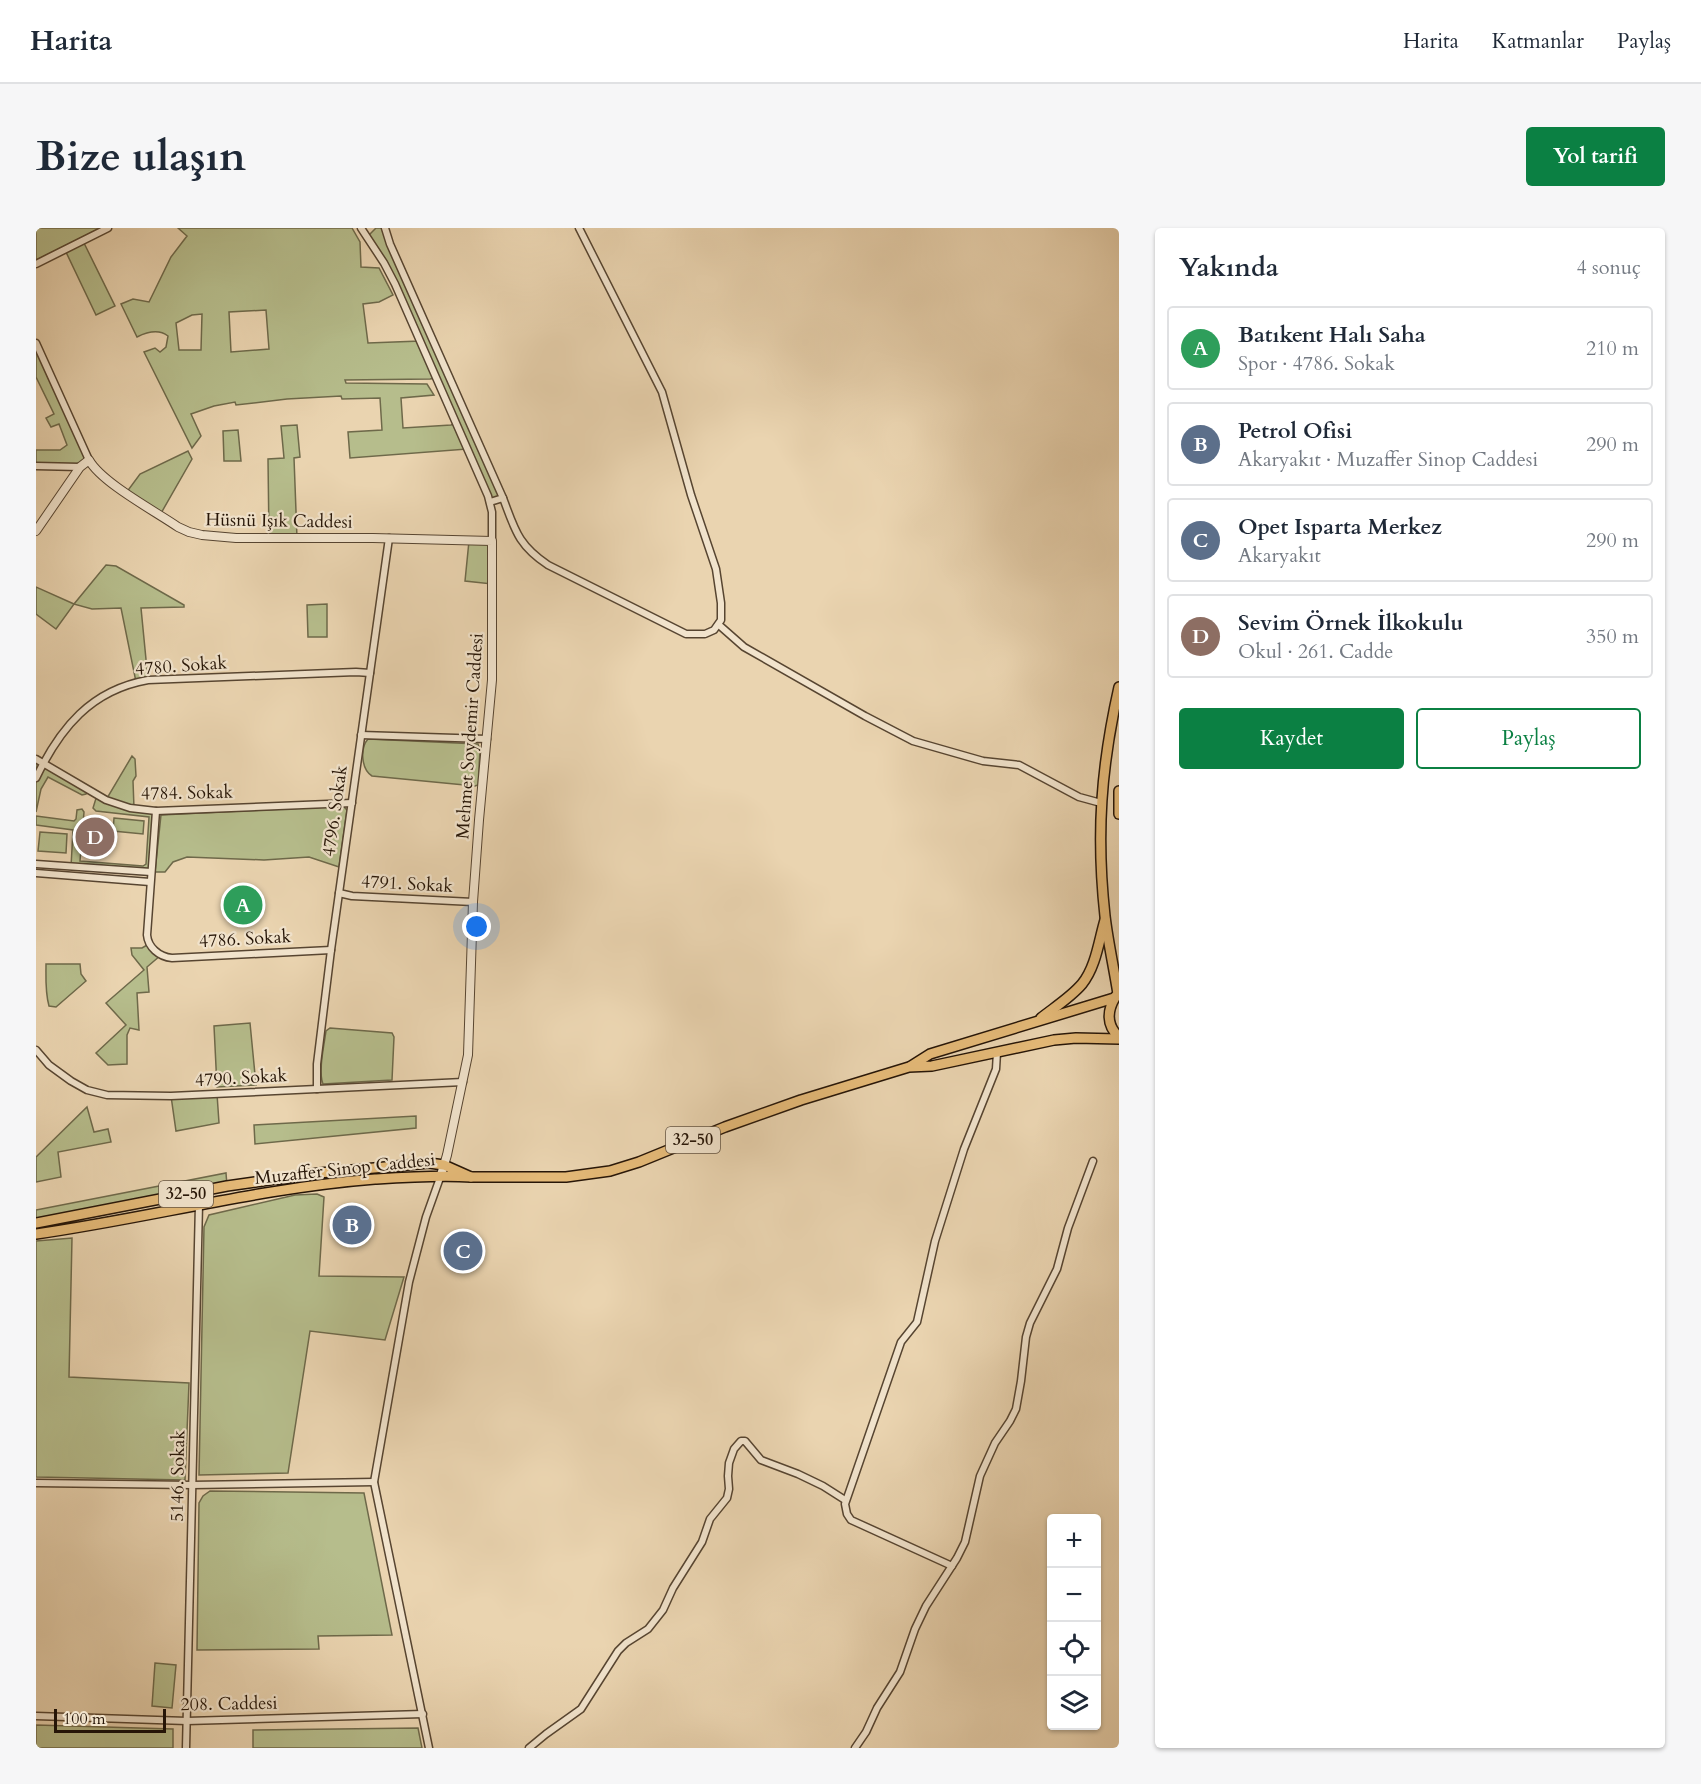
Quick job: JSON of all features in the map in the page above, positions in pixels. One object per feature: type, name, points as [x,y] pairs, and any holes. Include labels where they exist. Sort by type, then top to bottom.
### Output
[{"type":"main road","points":[[1119,687],[1106,748],[1101,803],[1105,918],[1117,995],[1110,1005],[1109,1020],[1119,1038]]},
{"type":"main road","points":[[1119,791],[1119,809]]},
{"type":"main road","points":[[1036,1022],[1083,982],[1092,966],[1105,918]]},
{"type":"main road","name":"32-50","points":[[909,1067],[930,1054],[1117,995]]},
{"type":"main road","name":"32-50","points":[[471,1177],[566,1176],[610,1171],[801,1100],[909,1067],[932,1066],[1054,1040],[1119,1038]]},
{"type":"main road","name":"Muzaffer Sinop Caddesi","points":[[36,1223],[227,1186],[303,1175],[429,1163],[444,1165],[471,1177]]},
{"type":"main road","name":"Muzaffer Sinop Caddesi","points":[[36,1234],[321,1184],[441,1175],[471,1177]]},
{"type":"street","points":[[36,264],[108,228]]},
{"type":"street","name":"Mehmet Soydemir Caddesi","points":[[362,228],[396,284],[490,502],[493,518],[492,680],[473,902],[468,1046],[464,1082],[441,1175]]},
{"type":"street","points":[[385,228],[390,244],[522,542],[534,556],[548,565],[686,634],[705,634],[714,630],[721,620],[716,569],[691,495],[662,392],[579,228]]},
{"type":"street","points":[[36,344],[89,460],[80,467],[36,531]]},
{"type":"street","name":"Hüsnü Işık Caddesi","points":[[89,460],[99,473],[117,487],[178,527],[195,534],[236,538],[492,541]]},
{"type":"street","points":[[36,466],[80,467]]},
{"type":"street","points":[[490,502],[503,498]]},
{"type":"street","name":"4796. Sokak","points":[[317,1089],[317,1064],[331,950],[389,538]]},
{"type":"street","points":[[719,625],[744,646],[913,741],[983,761],[1019,765],[1079,797],[1101,803]]},
{"type":"street","name":"4780. Sokak","points":[[36,778],[63,732],[81,711],[104,695],[126,685],[148,680],[370,673]]},
{"type":"street","points":[[362,735],[487,739]]},
{"type":"street","name":"4784. Sokak","points":[[36,759],[106,800],[130,808],[156,811],[352,803]]},
{"type":"street","points":[[36,873],[150,882],[156,811]]},
{"type":"street","points":[[36,864],[152,872]]},
{"type":"street","name":"4786. Sokak","points":[[150,882],[147,938],[152,947],[161,955],[172,958],[331,950]]},
{"type":"street","name":"4791. Sokak","points":[[339,893],[352,896],[473,902]]},
{"type":"street","name":"4790. Sokak","points":[[36,1050],[65,1077],[87,1090],[100,1094],[147,1097],[464,1082]]},
{"type":"street","points":[[952,1566],[851,1520],[846,1514],[845,1500],[901,1342],[917,1322],[935,1241],[964,1149],[996,1069],[997,1052]]},
{"type":"street","points":[[855,1748],[900,1672],[926,1606],[965,1542],[974,1497],[984,1466],[1016,1409],[1030,1323],[1057,1269],[1068,1228],[1093,1161]]},
{"type":"street","points":[[429,1748],[374,1482],[409,1282],[426,1217],[441,1175]]},
{"type":"street","name":"5146. Sokak","points":[[186,1748],[199,1204]]},
{"type":"street","points":[[529,1748],[584,1706],[618,1651],[644,1632],[658,1617],[682,1571],[699,1548],[710,1519],[727,1498],[729,1463],[738,1443],[745,1441],[761,1460],[798,1474],[845,1500]]},
{"type":"street","points":[[36,1484],[192,1485],[374,1482]]},
{"type":"street","name":"208. Caddesi","points":[[36,1716],[187,1721],[423,1714]]},
{"type":"green space","points":[[36,228],[100,228],[36,260]]},
{"type":"green space","points":[[178,228],[352,228],[360,242],[361,267],[379,268],[393,295],[379,302],[363,304],[368,343],[420,341],[390,273],[367,237],[376,228],[385,228],[503,498],[490,502],[467,449],[350,458],[348,432],[382,430],[380,398],[342,399],[341,396],[236,405],[235,402],[214,406],[191,414],[201,436],[192,448],[144,352],[155,348],[160,352],[166,347],[168,336],[161,332],[153,332],[137,337],[121,304],[133,299],[149,302],[171,257],[187,236]],"holes":[[[266,310],[269,349],[231,352],[229,312]],[[202,314],[201,350],[179,350],[176,323],[192,315]],[[437,378],[456,423],[403,428],[401,398],[434,395],[427,384],[346,383],[345,380]]]},
{"type":"green space","points":[[83,241],[115,306],[96,315],[65,250]]},
{"type":"green space","points":[[36,343],[89,460],[80,467],[36,466],[36,450],[60,450],[67,445],[59,424],[51,427],[46,418],[54,414],[36,377]]},
{"type":"green space","points":[[297,425],[300,457],[294,458],[297,538],[269,538],[268,459],[284,458],[281,426]]},
{"type":"green space","points":[[238,430],[241,461],[224,461],[223,431]]},
{"type":"green space","points":[[188,451],[192,459],[160,515],[126,493],[140,474]]},
{"type":"green space","points":[[469,541],[492,541],[492,584],[465,581]]},
{"type":"green space","points":[[106,565],[116,566],[184,607],[141,608],[148,680],[136,682],[121,608],[92,609],[74,604]]},
{"type":"green space","points":[[36,587],[74,604],[56,629],[36,614]]},
{"type":"green space","points":[[327,604],[327,637],[308,637],[307,605]]},
{"type":"green space","points":[[368,739],[478,744],[480,750],[478,785],[372,776],[366,769],[363,758],[365,743]]},
{"type":"green space","points":[[132,756],[135,759],[136,776],[133,781],[134,808],[156,811],[151,872],[71,867],[73,830],[36,825],[36,816],[74,821],[77,810],[82,809],[84,812],[80,861],[143,866],[146,864],[149,817],[96,811],[93,808],[97,795],[106,800]]},
{"type":"green space","points":[[36,759],[89,790],[82,795],[48,777],[41,789],[36,812]]},
{"type":"green space","points":[[343,806],[347,810],[339,867],[309,857],[264,860],[187,857],[173,862],[165,872],[155,872],[161,815]]},
{"type":"green space","points":[[114,818],[144,821],[143,834],[113,831]]},
{"type":"green space","points":[[40,832],[67,834],[66,853],[38,851]]},
{"type":"green space","points":[[149,944],[161,955],[147,967],[149,992],[137,993],[139,1030],[130,1028],[127,1035],[127,1064],[108,1065],[96,1053],[126,1025],[106,1003],[144,970],[132,955],[131,948],[142,948]]},
{"type":"green space","points":[[46,964],[80,964],[81,974],[86,981],[56,1007],[49,1006]]},
{"type":"green space","points":[[250,1023],[256,1085],[217,1087],[214,1026]]},
{"type":"green space","points":[[330,1028],[392,1033],[394,1037],[392,1080],[323,1084],[322,1059],[326,1031]]},
{"type":"green space","points":[[217,1094],[219,1123],[176,1131],[171,1096]]},
{"type":"green space","points":[[87,1107],[94,1132],[108,1129],[111,1142],[58,1152],[61,1177],[36,1182],[36,1157]]},
{"type":"green space","points":[[416,1116],[416,1128],[255,1144],[254,1125]]},
{"type":"green space","points":[[226,1173],[227,1186],[36,1223],[36,1210]]},
{"type":"green space","points":[[317,1194],[324,1197],[319,1276],[404,1277],[385,1340],[310,1331],[288,1473],[199,1475],[204,1227],[209,1215],[295,1195]]},
{"type":"green space","points":[[72,1238],[69,1377],[189,1383],[185,1480],[36,1477],[36,1241]]},
{"type":"green space","points":[[210,1491],[364,1493],[392,1635],[318,1636],[319,1649],[197,1650],[199,1503]]},
{"type":"green space","points":[[155,1663],[176,1665],[172,1708],[152,1706]]},
{"type":"green space","points":[[36,1725],[173,1729],[173,1748],[36,1748]]},
{"type":"green space","points":[[418,1728],[422,1748],[253,1748],[253,1730]]},
{"type":"place","name":"Sevim Örnek İlkokulu","points":[[95,837]]},
{"type":"place","name":"Batıkent Halı Saha","points":[[243,905]]},
{"type":"place","name":"Petrol Ofisi","points":[[352,1225]]},
{"type":"place","name":"Opet Isparta Merkez","points":[[463,1251]]}]
